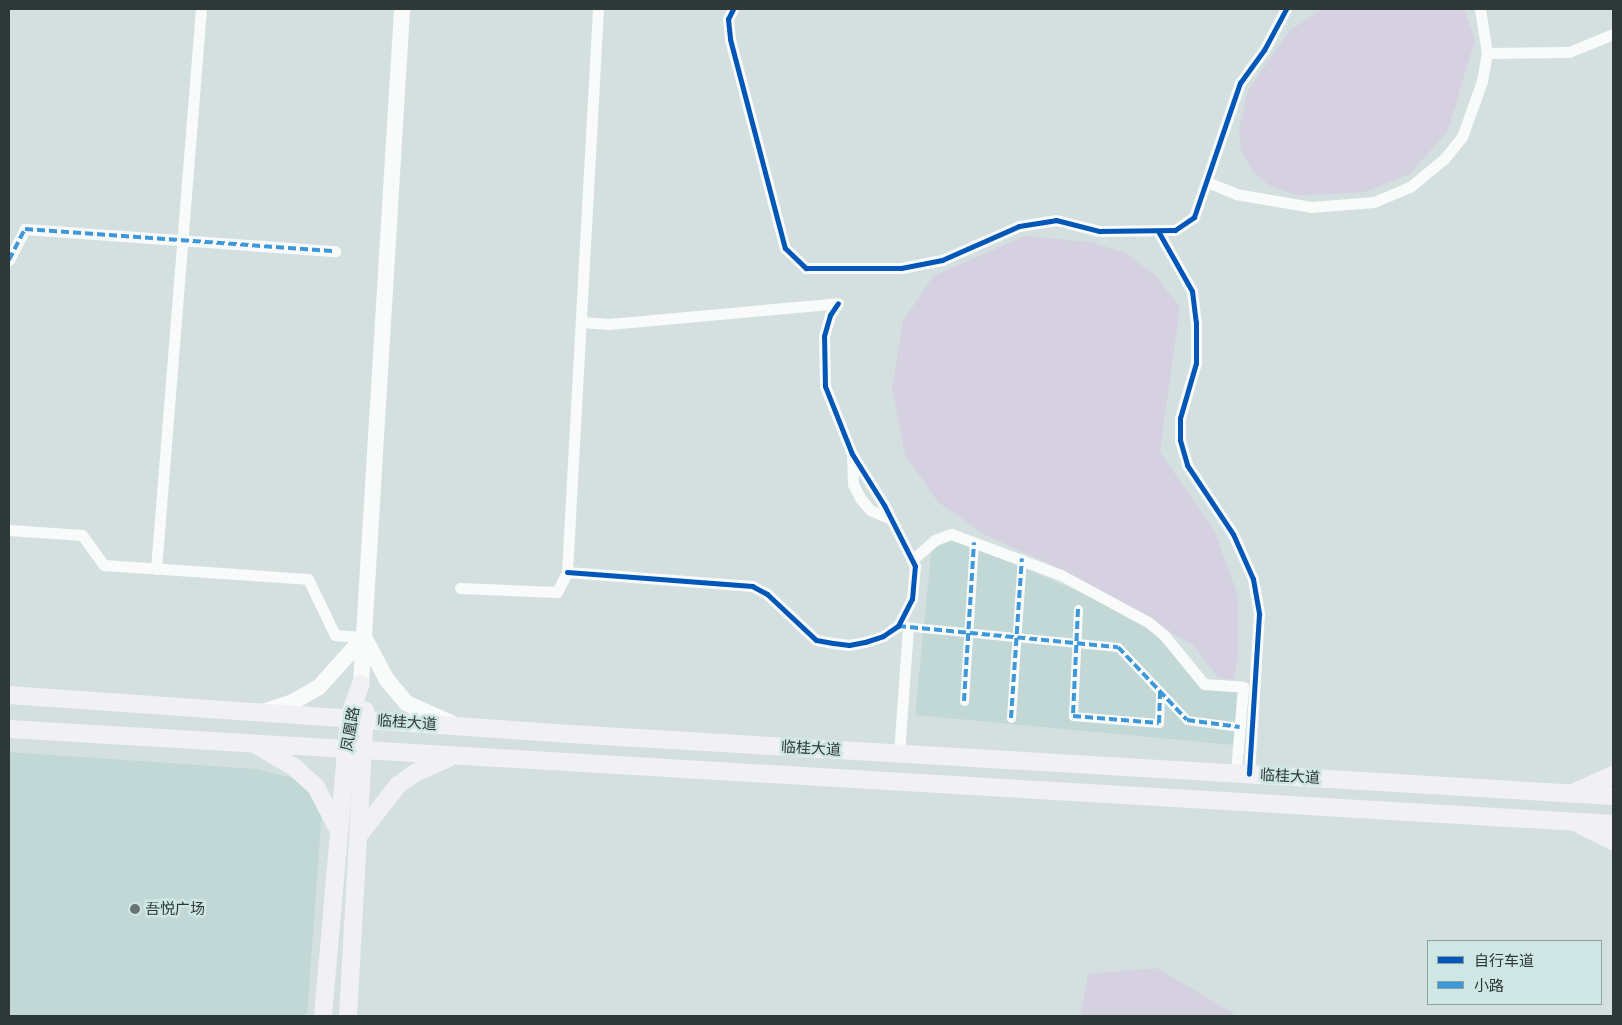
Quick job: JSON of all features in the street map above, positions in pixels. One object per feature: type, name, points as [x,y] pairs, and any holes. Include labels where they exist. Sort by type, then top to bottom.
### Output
[{"type":"main road","points":[[361,684],[402,9]]},
{"type":"main road","points":[[262,712],[293,702],[319,687],[364,637]]},
{"type":"main road","points":[[364,637],[387,680],[406,703],[459,726]]},
{"type":"main road","name":"凤凰路","points":[[323,1016],[349,718],[361,684]]},
{"type":"main road","name":"凤凰路","points":[[348,1016],[367,720],[361,684]]},
{"type":"main road","name":"临桂大道","points":[[9,695],[459,726],[1613,796]]},
{"type":"main road","name":"临桂大道","points":[[9,729],[1613,824]]},
{"type":"main road","points":[[256,744],[294,767],[316,787],[339,831]]},
{"type":"main road","points":[[359,836],[398,785],[415,773],[452,756]]},
{"type":"main road","points":[[1570,793],[1613,776]]},
{"type":"main road","points":[[1570,821],[1613,841]]},
{"type":"street","points":[[156,569],[202,9]]},
{"type":"street","points":[[460,588],[557,592],[567,572],[598,9]]},
{"type":"street","points":[[733,9],[728,19],[730,39],[785,248],[806,268],[901,268],[942,260],[1019,226],[1056,220],[1099,231],[1175,230],[1194,217],[1208,182],[1240,83],[1264,50],[1286,9]]},
{"type":"street","points":[[1208,182],[1236,194],[1311,207],[1374,202],[1410,187],[1444,159],[1462,137],[1482,81],[1487,53],[1480,9]]},
{"type":"street","points":[[1487,53],[1569,52],[1613,34]]},
{"type":"street","points":[[9,260],[25,229],[335,251]]},
{"type":"street","points":[[1158,231],[1192,290],[1196,322],[1196,363],[1180,418],[1180,440],[1187,465],[1233,534],[1253,579],[1258,614],[1243,774]]},
{"type":"street","points":[[581,322],[609,324],[772,309],[801,304],[838,303],[827,322],[823,371],[825,386],[852,454],[884,505],[888,518],[912,560],[915,577],[912,599],[903,626],[899,753]]},
{"type":"street","points":[[852,454],[853,484],[860,498],[870,510],[888,518]]},
{"type":"street","points":[[9,530],[82,535],[104,565],[308,579],[335,635],[364,637]]},
{"type":"street","points":[[912,560],[944,535],[951,534],[1022,558],[1148,622],[1164,635],[1204,684],[1243,687],[1240,727],[1243,774]]},
{"type":"street","points":[[964,701],[974,542]]},
{"type":"street","points":[[1011,718],[1022,558]]},
{"type":"street","points":[[567,572],[752,586],[767,594],[816,640],[833,644],[849,645],[865,642],[903,626],[1118,647],[1187,720],[1240,727]]},
{"type":"street","points":[[1078,609],[1073,716],[1159,723],[1160,691]]},
{"type":"shaded area","points":[[1323,9],[1464,9],[1475,40],[1448,131],[1410,174],[1364,192],[1297,196],[1267,184],[1251,169],[1241,149],[1239,127],[1248,90],[1290,30]]},
{"type":"shaded area","points":[[1025,236],[1090,242],[1126,253],[1156,276],[1180,307],[1160,452],[1214,530],[1238,596],[1238,656],[1234,680],[1218,677],[1193,645],[1052,565],[987,536],[938,502],[905,455],[892,389],[903,321],[933,276]]},
{"type":"shaded area","points":[[954,538],[1132,615],[1144,622],[1196,679],[1248,690],[1244,746],[915,715],[932,544]]},
{"type":"shaded area","points":[[9,752],[257,769],[292,778],[313,793],[322,812],[307,1016],[9,1016]]},
{"type":"shaded area","points":[[1157,968],[1236,1016],[1080,1016],[1088,974]]},
{"type":"marked path","points":[[9,260],[25,229],[335,251]]},
{"type":"marked path","points":[[964,701],[974,542]]},
{"type":"marked path","points":[[1011,718],[1022,558]]},
{"type":"marked path","points":[[1078,609],[1073,716],[1159,723],[1160,691]]},
{"type":"marked path","points":[[898,626],[1118,647],[1187,720],[1240,727]]},
{"type":"cycle path","points":[[733,9],[728,19],[730,39],[785,248],[806,268],[901,268],[942,260],[1019,226],[1056,220],[1099,231],[1175,230],[1194,217],[1240,83],[1264,50],[1286,9]]},
{"type":"cycle path","points":[[1158,231],[1192,291],[1196,322],[1196,363],[1180,418],[1180,440],[1187,465],[1233,534],[1253,579],[1259,614],[1249,774]]},
{"type":"cycle path","points":[[567,572],[752,586],[767,594],[816,640],[833,643],[849,645],[865,642],[883,636],[898,626],[912,599],[915,566],[884,505],[852,454],[825,386],[824,336],[830,315],[838,303]]},
{"type":"place","name":"吾悦广场","points":[[135,909]]}]
